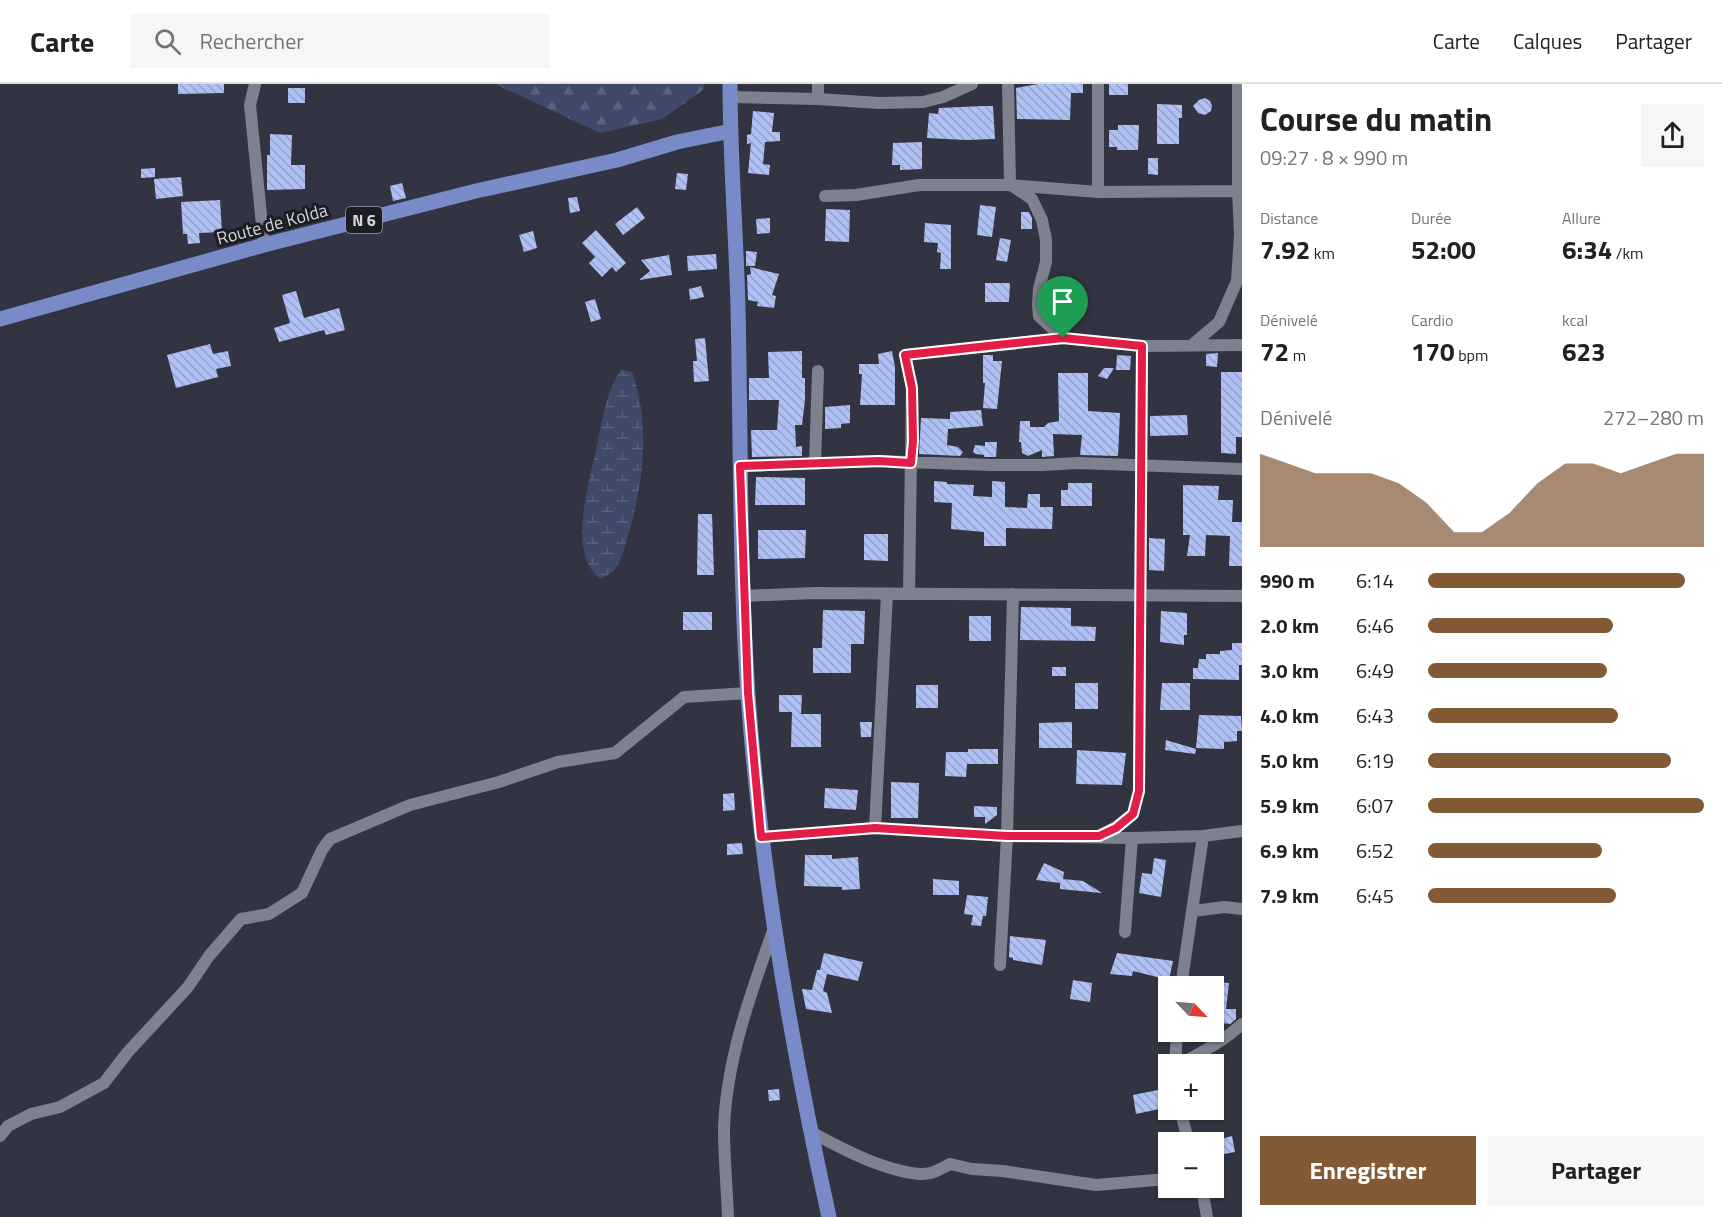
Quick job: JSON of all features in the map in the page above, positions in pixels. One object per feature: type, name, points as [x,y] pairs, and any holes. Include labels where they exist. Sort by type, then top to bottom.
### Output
[{"type":"main road","points":[[730,91],[738,306],[743,596],[748,693],[761,837],[774,926],[786,1001],[829,1217]]},
{"type":"main road","name":"Route de Kolda","points":[[0,319],[264,245],[476,191],[626,158],[677,142],[731,131]]},
{"type":"street","points":[[255,84],[250,105],[264,245]]},
{"type":"street","points":[[818,84],[818,99]]},
{"type":"street","points":[[730,91],[879,103],[923,102],[943,97],[972,84]]},
{"type":"street","points":[[1008,84],[1010,185]]},
{"type":"street","points":[[1098,84],[1098,192]]},
{"type":"street","points":[[1192,345],[1219,322],[1237,280],[1240,234],[1238,84]]},
{"type":"street","points":[[825,196],[856,195],[919,185],[1010,185],[1098,192],[1240,191]]},
{"type":"street","points":[[1010,185],[1032,199],[1042,220],[1046,240],[1046,262],[1039,289],[1039,316],[1063,338]]},
{"type":"street","points":[[909,594],[913,441],[912,388],[905,355],[1063,338],[1142,346],[1242,345]]},
{"type":"street","points":[[1099,836],[1116,828],[1133,814],[1139,791],[1142,346]]},
{"type":"street","points":[[815,464],[818,371]]},
{"type":"street","points":[[740,466],[879,461],[1043,465],[1078,463],[1242,469]]},
{"type":"street","points":[[743,596],[814,593],[1242,596]]},
{"type":"street","points":[[875,828],[887,594]]},
{"type":"street","points":[[1000,965],[1007,836],[1013,594]]},
{"type":"street","points":[[0,1136],[8,1126],[31,1114],[60,1107],[104,1083],[127,1053],[188,987],[209,956],[241,919],[269,914],[302,893],[322,850],[330,839],[410,805],[499,782],[558,762],[615,753],[684,697],[748,693]]},
{"type":"street","points":[[761,837],[875,828],[1007,836],[1132,838],[1203,836],[1242,831]]},
{"type":"street","points":[[1184,976],[1203,836]]},
{"type":"street","points":[[1125,932],[1132,838]]},
{"type":"street","points":[[1193,911],[1242,909]]},
{"type":"street","points":[[728,1217],[724,1128],[729,1086],[746,1011],[774,926]]},
{"type":"street","points":[[1195,1054],[1221,1042],[1242,1024]]},
{"type":"street","points":[[811,1132],[835,1146],[876,1162],[921,1174],[939,1171],[950,1164],[972,1169],[1003,1171],[1096,1185],[1158,1180]]},
{"type":"street","points":[[1204,1198],[1208,1217]]},
{"type":"green space","points":[[495,84],[705,84],[703,90],[662,119],[600,133]]},
{"type":"green space","points":[[621,370],[632,372],[638,392],[643,434],[641,477],[633,519],[621,557],[612,572],[600,579],[590,567],[584,553],[583,517],[605,408],[611,388]]},
{"type":"building","points":[[178,84],[224,84],[224,93],[178,94]]},
{"type":"building","points":[[1038,84],[1083,84],[1083,93],[1071,93],[1070,120],[1017,119],[1016,88]]},
{"type":"building","points":[[1109,84],[1128,84],[1128,95],[1109,95]]},
{"type":"building","points":[[288,88],[305,88],[305,103],[288,103]]},
{"type":"building","points":[[1205,98],[1212,106],[1211,111],[1205,115],[1198,113],[1193,106]]},
{"type":"building","points":[[1157,104],[1182,105],[1182,118],[1179,118],[1179,144],[1157,144]]},
{"type":"building","points":[[993,106],[995,139],[927,138],[929,113],[938,114],[939,108]]},
{"type":"building","points":[[753,111],[774,113],[772,132],[780,132],[780,141],[765,142],[763,164],[770,165],[769,175],[748,173],[751,143],[747,144],[747,135],[751,134]]},
{"type":"building","points":[[1118,125],[1139,125],[1138,150],[1117,150],[1117,147],[1109,147],[1109,130],[1118,130]]},
{"type":"building","points":[[270,134],[292,135],[291,165],[305,165],[305,189],[267,190],[267,155],[270,155]]},
{"type":"building","points":[[922,142],[922,169],[900,170],[900,165],[892,165],[893,143]]},
{"type":"building","points":[[1148,158],[1158,158],[1158,175],[1148,174]]},
{"type":"building","points":[[155,168],[155,177],[141,178],[141,169]]},
{"type":"building","points":[[677,173],[688,174],[686,190],[675,189]]},
{"type":"building","points":[[181,177],[183,196],[156,199],[154,179]]},
{"type":"building","points":[[402,183],[406,198],[393,201],[390,186]]},
{"type":"building","points":[[577,197],[580,211],[570,213],[568,198]]},
{"type":"building","points":[[220,200],[222,232],[199,233],[200,243],[188,244],[187,234],[183,234],[181,202]]},
{"type":"building","points":[[980,205],[996,207],[992,237],[977,235]]},
{"type":"building","points":[[637,207],[645,218],[623,235],[615,224]]},
{"type":"building","points":[[826,209],[850,210],[849,242],[825,241]]},
{"type":"building","points":[[1021,212],[1029,212],[1032,218],[1032,229],[1021,229]]},
{"type":"building","points":[[770,218],[770,233],[757,234],[756,219]]},
{"type":"building","points":[[925,223],[951,225],[951,269],[940,269],[941,253],[937,252],[938,243],[924,242]]},
{"type":"building","points":[[596,230],[626,263],[616,272],[612,267],[602,277],[589,263],[595,257],[582,243]]},
{"type":"building","points":[[533,231],[537,248],[524,252],[519,235]]},
{"type":"building","points":[[1000,238],[1011,240],[1007,262],[996,260]]},
{"type":"building","points":[[746,251],[757,252],[755,266],[746,266]]},
{"type":"building","points":[[716,254],[717,269],[688,271],[687,256]]},
{"type":"building","points":[[669,255],[672,275],[639,280],[650,271],[641,260]]},
{"type":"building","points":[[750,267],[779,274],[772,295],[776,296],[774,308],[757,306],[758,302],[748,300],[747,275],[751,274]]},
{"type":"building","points":[[985,283],[1010,283],[1009,302],[985,302]]},
{"type":"building","points":[[701,286],[704,297],[690,300],[689,289]]},
{"type":"building","points":[[296,291],[304,318],[339,308],[345,330],[326,335],[324,330],[279,342],[274,328],[290,323],[282,295]]},
{"type":"building","points":[[595,299],[601,319],[591,322],[585,302]]},
{"type":"building","points":[[705,338],[709,381],[694,382],[693,361],[697,361],[695,339]]},
{"type":"building","points":[[210,344],[213,354],[228,351],[231,366],[216,369],[218,377],[176,388],[167,355]]},
{"type":"building","points":[[802,351],[805,400],[802,425],[795,425],[796,447],[802,446],[802,456],[752,457],[751,430],[777,430],[779,400],[749,400],[749,378],[769,378],[768,352]]},
{"type":"building","points":[[892,351],[895,367],[895,405],[860,405],[862,374],[859,374],[859,364],[879,364],[878,354]]},
{"type":"building","points":[[1218,353],[1217,367],[1206,366],[1206,354]]},
{"type":"building","points":[[983,355],[993,355],[993,361],[1002,361],[997,409],[983,408],[985,383],[983,383]]},
{"type":"building","points":[[1117,355],[1131,356],[1130,370],[1116,370]]},
{"type":"building","points":[[1104,368],[1114,368],[1107,379],[1098,376]]},
{"type":"building","points":[[1221,372],[1242,372],[1242,437],[1236,437],[1236,454],[1221,453]]},
{"type":"building","points":[[1058,373],[1088,373],[1088,411],[1120,413],[1118,456],[1080,455],[1082,435],[1053,434],[1054,456],[1042,457],[1042,450],[1028,456],[1022,453],[1021,442],[1019,442],[1020,421],[1030,421],[1030,427],[1044,427],[1048,423],[1059,421]]},
{"type":"building","points":[[850,405],[850,423],[841,424],[841,428],[825,429],[825,407]]},
{"type":"building","points":[[981,410],[983,426],[948,429],[947,445],[958,447],[963,452],[960,456],[919,454],[921,418],[950,419],[950,412]]},
{"type":"building","points":[[1187,415],[1188,435],[1150,436],[1150,416]]},
{"type":"building","points":[[985,442],[997,442],[996,457],[984,457],[984,455],[973,452],[975,445],[985,446]]},
{"type":"building","points":[[756,477],[805,478],[805,505],[755,505]]},
{"type":"building","points":[[934,481],[974,485],[973,496],[992,497],[992,481],[1005,482],[1005,507],[1027,508],[1028,494],[1040,494],[1040,507],[1053,507],[1052,529],[1006,528],[1006,546],[984,546],[984,532],[951,529],[952,503],[934,502]]},
{"type":"building","points":[[1068,483],[1092,483],[1092,506],[1061,506],[1061,490],[1068,490]]},
{"type":"building","points":[[1183,485],[1219,486],[1218,500],[1233,500],[1232,522],[1242,522],[1242,566],[1229,566],[1230,536],[1206,535],[1205,556],[1187,556],[1190,535],[1183,535]]},
{"type":"building","points":[[698,514],[712,514],[714,575],[697,575]]},
{"type":"building","points":[[758,530],[806,530],[805,558],[758,559]]},
{"type":"building","points":[[864,534],[888,534],[888,561],[864,560]]},
{"type":"building","points":[[1149,538],[1165,539],[1164,571],[1149,570]]},
{"type":"building","points":[[1021,607],[1071,608],[1071,626],[1096,627],[1095,641],[1020,640]]},
{"type":"building","points":[[823,610],[865,611],[864,644],[851,644],[851,673],[813,673],[813,648],[822,648]]},
{"type":"building","points":[[1161,611],[1187,613],[1187,635],[1184,635],[1184,645],[1160,642]]},
{"type":"building","points":[[683,612],[712,612],[712,630],[683,630]]},
{"type":"building","points":[[969,616],[991,616],[991,641],[969,641]]},
{"type":"building","points":[[1232,643],[1242,643],[1239,680],[1193,679],[1193,668],[1198,668],[1199,659],[1206,659],[1206,654],[1220,654],[1220,651],[1232,650]]},
{"type":"building","points":[[1052,667],[1066,667],[1066,676],[1052,676]]},
{"type":"building","points":[[1075,683],[1098,683],[1098,709],[1075,709]]},
{"type":"building","points":[[1162,683],[1190,683],[1190,710],[1160,710]]},
{"type":"building","points":[[916,685],[938,685],[938,708],[916,708]]},
{"type":"building","points":[[779,695],[802,695],[801,714],[821,714],[821,747],[791,747],[792,712],[779,712]]},
{"type":"building","points":[[1199,715],[1241,716],[1242,731],[1237,731],[1237,741],[1224,742],[1224,749],[1196,748]]},
{"type":"building","points":[[860,722],[872,722],[871,737],[861,737]]},
{"type":"building","points":[[1072,722],[1072,748],[1039,748],[1039,723]]},
{"type":"building","points":[[1166,740],[1196,749],[1195,754],[1165,750]]},
{"type":"building","points":[[968,749],[998,749],[998,764],[967,764],[966,777],[945,776],[946,752],[968,752]]},
{"type":"building","points":[[1077,750],[1126,753],[1122,785],[1076,784]]},
{"type":"building","points":[[891,782],[919,783],[918,818],[891,818]]},
{"type":"building","points":[[825,788],[858,790],[856,810],[824,808]]},
{"type":"building","points":[[734,793],[735,810],[723,811],[723,794]]},
{"type":"building","points":[[974,806],[997,807],[997,815],[985,824],[985,817],[974,817]]},
{"type":"building","points":[[742,843],[743,854],[727,855],[727,844]]},
{"type":"building","points":[[805,855],[832,855],[832,859],[858,857],[860,889],[842,890],[842,887],[804,886]]},
{"type":"building","points":[[1154,858],[1166,860],[1161,897],[1139,893],[1142,873],[1152,874]]},
{"type":"building","points":[[1044,863],[1064,872],[1063,879],[1083,881],[1102,893],[1060,889],[1060,883],[1036,880]]},
{"type":"building","points":[[933,879],[959,881],[959,895],[933,895]]},
{"type":"building","points":[[967,895],[988,897],[986,916],[983,916],[981,926],[971,925],[973,915],[964,914]]},
{"type":"building","points":[[1010,936],[1046,940],[1042,965],[1013,960],[1009,957]]},
{"type":"building","points":[[824,953],[863,962],[858,981],[827,974],[823,991],[827,993],[832,1013],[806,1009],[802,989],[812,990]]},
{"type":"building","points":[[1117,953],[1173,961],[1170,976],[1158,977],[1133,971],[1132,976],[1110,974]]},
{"type":"building","points":[[1073,980],[1092,983],[1090,1002],[1070,999]]},
{"type":"building","points":[[1224,983],[1229,983],[1226,1009],[1236,1009],[1236,1019],[1230,1024],[1224,1023]]},
{"type":"building","points":[[779,1089],[780,1100],[769,1101],[768,1090]]},
{"type":"building","points":[[1158,1090],[1158,1109],[1136,1114],[1133,1095]]},
{"type":"building","points":[[1232,1136],[1235,1152],[1224,1154],[1224,1138]]},
{"type":"route","points":[[1063,338],[1142,346],[1139,791],[1133,814],[1116,828],[1099,836],[1007,836],[875,828],[761,837],[748,693],[740,466],[879,461],[911,463],[912,388],[905,355],[1063,338]]}]
